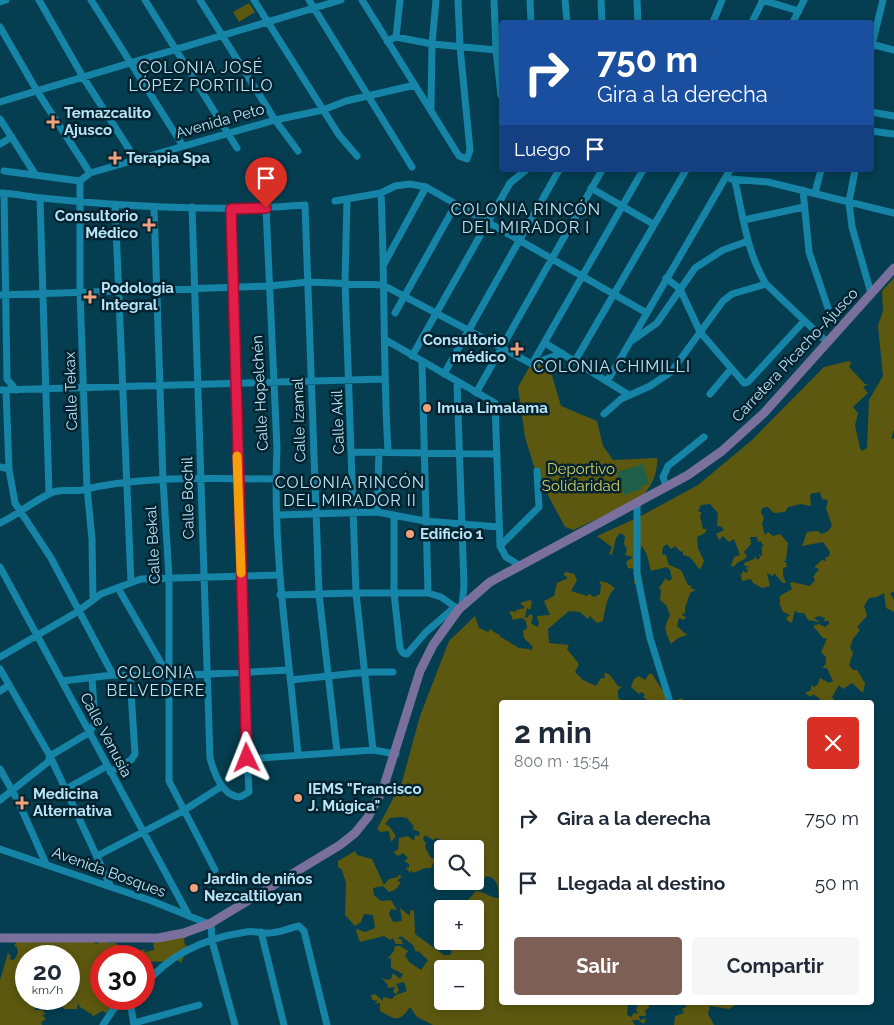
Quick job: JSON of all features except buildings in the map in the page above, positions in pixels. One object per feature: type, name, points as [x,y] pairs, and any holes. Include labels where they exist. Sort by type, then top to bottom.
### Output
[{"type":"main road","name":"Carretera Picacho-Ajusco","points":[[0,938],[158,938],[184,933],[210,923],[308,866],[355,833],[368,817],[383,789],[396,754],[420,671],[433,645],[458,607],[475,593],[519,565],[688,475],[729,445],[764,413],[894,268]]},
{"type":"street","points":[[0,2],[6,0]]},
{"type":"street","points":[[39,0],[83,77],[136,160]]},
{"type":"street","points":[[91,0],[183,146]]},
{"type":"street","points":[[145,0],[237,148]]},
{"type":"street","points":[[200,0],[275,120],[298,151]]},
{"type":"street","points":[[254,0],[338,135],[357,156]]},
{"type":"street","points":[[309,0],[412,166]]},
{"type":"street","points":[[0,102],[341,0]]},
{"type":"street","points":[[362,0],[459,156],[467,159],[470,150],[460,47],[458,0]]},
{"type":"street","points":[[396,37],[400,0]]},
{"type":"street","points":[[431,111],[432,44],[436,0]]},
{"type":"street","points":[[494,0],[499,77]]},
{"type":"street","points":[[530,0],[531,20]]},
{"type":"street","points":[[565,0],[566,20]]},
{"type":"street","points":[[601,0],[602,20]]},
{"type":"street","points":[[637,0],[638,20]]},
{"type":"street","points":[[714,20],[722,0]]},
{"type":"street","points":[[753,20],[763,0],[799,11]]},
{"type":"street","points":[[794,20],[804,0]]},
{"type":"street","points":[[874,38],[883,0]]},
{"type":"street","points":[[0,27],[36,91],[90,173]]},
{"type":"street","points":[[388,41],[396,37],[432,44],[460,47],[474,46],[496,50]]},
{"type":"street","points":[[874,46],[894,50]]},
{"type":"street","name":"Avenida Peto","points":[[80,182],[90,173],[183,146],[275,120],[323,110],[369,95],[415,85]]},
{"type":"street","points":[[874,113],[894,116]]},
{"type":"street","points":[[0,119],[35,174]]},
{"type":"street","points":[[874,131],[894,134]]},
{"type":"street","points":[[0,144],[12,137]]},
{"type":"street","points":[[4,171],[80,182]]},
{"type":"street","points":[[412,356],[510,183],[524,172]]},
{"type":"street","points":[[444,374],[558,172]]},
{"type":"street","points":[[476,392],[500,346],[601,172]]},
{"type":"street","points":[[532,364],[642,172]]},
{"type":"street","points":[[575,361],[685,172]]},
{"type":"street","points":[[815,193],[820,172]]},
{"type":"street","points":[[855,172],[850,202],[852,226],[871,293]]},
{"type":"street","points":[[608,380],[632,340],[645,312],[728,173],[735,181],[753,260],[766,284],[827,342]]},
{"type":"street","points":[[735,181],[768,182],[894,213]]},
{"type":"street","name":"Calle Tekax","points":[[80,182],[80,292],[86,488],[92,539],[93,600]]},
{"type":"street","points":[[335,201],[381,193],[395,186],[410,184],[426,187],[645,312]]},
{"type":"street","points":[[384,264],[426,187]]},
{"type":"street","points":[[592,188],[653,224]]},
{"type":"street","points":[[803,190],[809,252],[828,311]]},
{"type":"street","points":[[16,390],[7,379],[2,295],[2,193],[116,204],[231,209],[266,208]]},
{"type":"street","points":[[381,193],[386,340],[384,379],[388,452]]},
{"type":"street","points":[[40,198],[49,494]]},
{"type":"street","name":"Calle Akil","points":[[347,200],[346,282],[353,452],[356,593],[373,750]]},
{"type":"street","points":[[116,204],[131,582]]},
{"type":"street","points":[[395,313],[456,204]]},
{"type":"street","name":"Calle Bekal","points":[[154,206],[163,480],[169,577],[169,781],[215,870]]},
{"type":"street","name":"Calle Izamal","points":[[266,208],[305,206],[319,594],[337,752]]},
{"type":"street","name":"Calle Bochil","points":[[192,207],[210,758],[222,786]]},
{"type":"street","points":[[744,220],[804,207]]},
{"type":"street","name":"Calle Hopelchén","points":[[266,208],[273,382],[278,448],[276,478],[280,596],[298,755]]},
{"type":"street","points":[[97,856],[183,810],[222,786],[228,793],[236,796],[246,795],[249,792],[243,672],[231,209]]},
{"type":"street","points":[[632,340],[657,323],[695,268],[710,257],[748,241]]},
{"type":"street","points":[[666,278],[680,289],[700,332],[744,384],[748,382],[804,321]]},
{"type":"street","points":[[2,295],[270,286],[308,282],[346,282],[383,285],[438,312],[532,364],[562,353]]},
{"type":"street","points":[[604,414],[629,395],[650,386],[671,372],[723,301],[732,294],[766,284]]},
{"type":"street","points":[[386,340],[493,401],[496,407],[500,546],[506,557],[519,565]]},
{"type":"street","points":[[545,343],[608,380],[629,395]]},
{"type":"street","points":[[422,362],[428,593]]},
{"type":"street","points":[[710,394],[731,369]]},
{"type":"street","points":[[113,676],[51,558],[21,512],[12,493],[3,390],[384,379]]},
{"type":"street","points":[[394,516],[394,593],[400,648],[407,654],[426,632],[458,607],[464,585],[457,382]]},
{"type":"street","points":[[666,486],[663,477],[668,466],[704,437]]},
{"type":"street","points":[[353,452],[497,454]]},
{"type":"street","points":[[377,512],[379,452]]},
{"type":"street","points":[[0,467],[9,469]]},
{"type":"street","points":[[500,546],[539,506],[537,471]]},
{"type":"street","points":[[0,523],[49,494],[126,482],[276,478]]},
{"type":"street","points":[[637,502],[638,574],[650,638],[669,700]]},
{"type":"street","points":[[278,515],[377,512],[425,521],[499,527]]},
{"type":"street","name":"Calle Venusia","points":[[0,567],[189,916]]},
{"type":"street","points":[[0,657],[78,612],[93,600],[141,579],[241,574],[279,575]]},
{"type":"street","points":[[464,585],[475,593]]},
{"type":"street","points":[[118,588],[168,676]]},
{"type":"street","points":[[280,596],[428,593],[458,607]]},
{"type":"street","points":[[0,669],[50,756],[111,887]]},
{"type":"street","points":[[62,681],[113,676],[168,676],[289,670]]},
{"type":"street","points":[[291,680],[366,672],[393,672]]},
{"type":"street","points":[[66,789],[131,760],[135,754],[130,676]]},
{"type":"street","points":[[0,800],[48,762],[50,756],[90,732],[95,722],[92,678]]},
{"type":"street","points":[[0,691],[8,685]]},
{"type":"street","points":[[247,758],[373,750],[396,754]]},
{"type":"street","points":[[0,770],[12,791],[46,864]]},
{"type":"street","name":"Avenida Bosques","points":[[0,849],[210,923]]},
{"type":"street","points":[[210,923],[212,940],[235,1025]]},
{"type":"street","points":[[155,973],[171,960],[191,948],[212,940],[247,931],[268,933],[299,926],[304,931],[327,1025]]},
{"type":"street","points":[[261,932],[284,1025]]},
{"type":"street","points":[[131,1010],[134,1024],[199,1006]]},
{"type":"street","points":[[104,1025],[113,1010]]},
{"type":"green space","points":[[249,3],[255,12],[239,22],[233,12]]},
{"type":"green space","points":[[894,278],[894,429],[891,439],[894,438],[894,592],[890,593],[894,600],[894,612],[886,608],[884,593],[877,597],[869,598],[864,606],[867,616],[857,627],[860,630],[853,639],[850,648],[853,653],[849,665],[853,670],[857,670],[865,683],[863,693],[852,683],[843,689],[839,685],[832,697],[834,700],[820,700],[813,694],[811,697],[805,693],[811,690],[811,685],[814,687],[818,684],[820,678],[829,683],[833,681],[827,668],[822,668],[826,664],[826,657],[821,652],[827,639],[823,638],[813,626],[819,624],[825,627],[829,624],[829,621],[824,621],[825,618],[819,616],[814,618],[820,622],[808,620],[804,613],[798,613],[795,610],[792,623],[788,621],[786,618],[790,615],[783,612],[780,605],[780,596],[792,589],[790,583],[792,582],[810,586],[815,580],[813,577],[819,569],[814,567],[822,560],[826,561],[825,558],[829,556],[830,552],[823,542],[802,546],[807,532],[818,531],[821,534],[827,532],[832,526],[826,508],[828,500],[822,499],[820,492],[810,494],[811,506],[801,504],[788,507],[785,512],[774,513],[768,507],[762,508],[761,513],[764,518],[762,524],[765,535],[768,532],[773,536],[780,534],[788,543],[786,560],[783,562],[786,562],[787,567],[783,568],[783,576],[786,583],[783,583],[774,573],[773,576],[767,573],[770,586],[762,588],[753,583],[751,579],[742,581],[741,575],[743,571],[747,573],[748,569],[745,568],[750,566],[745,566],[744,563],[754,559],[755,556],[757,560],[760,558],[759,554],[762,557],[762,546],[764,545],[761,543],[762,541],[758,542],[757,537],[750,537],[751,544],[744,552],[747,556],[734,567],[731,566],[734,557],[740,555],[734,539],[729,542],[723,536],[719,540],[716,534],[724,530],[722,527],[717,526],[718,513],[710,504],[701,505],[698,511],[702,513],[700,516],[703,529],[707,529],[705,533],[697,537],[698,548],[704,561],[700,570],[690,557],[683,555],[683,551],[681,552],[675,546],[671,549],[667,544],[663,547],[662,554],[666,555],[669,565],[681,570],[688,585],[692,586],[690,588],[696,590],[690,593],[685,614],[682,613],[686,617],[684,620],[679,618],[677,626],[687,635],[678,638],[671,644],[666,630],[666,624],[670,615],[666,605],[660,600],[661,590],[659,588],[666,578],[668,581],[672,579],[670,570],[667,567],[651,571],[647,555],[642,546],[637,559],[643,583],[634,584],[635,569],[628,568],[626,562],[633,557],[625,555],[627,549],[624,544],[625,536],[620,533],[616,538],[612,555],[609,554],[612,547],[597,536],[639,517],[698,485],[752,440],[824,367],[849,361],[852,364],[849,365],[850,368],[865,384],[868,384],[863,387],[868,393],[853,407],[858,413],[855,425],[860,448],[862,451],[867,448],[869,400],[883,376],[878,326],[883,311],[882,291]]},
{"type":"green space","name":"Deportivo Solidaridad","points":[[548,362],[561,406],[597,421],[603,446],[613,460],[657,458],[654,477],[644,494],[574,530],[565,527],[536,473],[525,437],[518,387],[530,366]]},
{"type":"green space","points":[[566,572],[574,574],[577,580],[571,591],[587,596],[589,594],[594,597],[600,594],[601,585],[599,581],[608,583],[615,588],[608,599],[603,621],[597,623],[590,616],[588,619],[580,612],[569,611],[548,629],[549,643],[569,645],[567,649],[579,664],[575,672],[583,680],[596,686],[601,678],[605,678],[604,673],[609,674],[619,687],[623,686],[618,690],[618,698],[622,700],[499,700],[499,898],[496,881],[486,876],[484,879],[484,840],[441,840],[436,838],[433,840],[425,835],[423,840],[426,843],[425,847],[434,861],[431,868],[425,868],[413,873],[411,870],[410,873],[406,868],[409,867],[409,864],[404,861],[408,858],[403,853],[398,856],[393,852],[398,850],[399,838],[408,836],[414,841],[415,835],[419,836],[420,832],[412,829],[414,827],[407,818],[401,817],[390,818],[385,824],[389,826],[396,836],[391,842],[389,831],[381,832],[377,829],[402,782],[420,716],[449,641],[475,616],[479,628],[488,632],[490,629],[519,648],[530,649],[531,651],[533,647],[524,638],[523,631],[527,628],[526,621],[522,618],[513,620],[509,611],[516,612],[516,610],[525,608],[520,603],[530,600],[532,602],[530,610],[527,608],[525,617],[527,618],[530,614],[533,616],[531,623],[537,627],[539,624],[537,616],[550,615],[544,601],[554,596],[557,583],[568,578],[563,574]]},
{"type":"green space","points":[[649,674],[652,674],[669,700],[647,700],[643,697],[645,695],[642,692],[639,694],[631,687],[634,679],[639,676],[645,680]]},
{"type":"green space","points":[[355,851],[357,855],[372,859],[384,885],[389,879],[398,877],[398,875],[402,876],[397,881],[401,882],[395,890],[389,892],[383,886],[373,888],[374,895],[381,901],[391,900],[397,910],[391,909],[389,914],[393,922],[402,921],[400,908],[410,916],[410,910],[414,911],[415,934],[434,948],[434,950],[444,955],[450,955],[452,950],[484,950],[484,900],[468,900],[476,891],[499,898],[499,1005],[628,1005],[627,1015],[632,1017],[633,1013],[638,1014],[636,1010],[638,1005],[648,1005],[649,1008],[645,1010],[646,1016],[639,1016],[640,1020],[646,1018],[644,1024],[638,1020],[632,1020],[635,1025],[433,1025],[417,1017],[410,1007],[399,1018],[392,1018],[380,1011],[380,1003],[374,1004],[378,1001],[372,1000],[371,995],[375,994],[383,1001],[383,997],[392,999],[396,995],[407,991],[404,982],[396,984],[399,990],[396,994],[393,992],[395,987],[387,988],[388,985],[381,977],[386,980],[391,979],[393,973],[400,979],[403,974],[391,968],[391,958],[387,959],[394,951],[395,946],[400,946],[408,951],[405,955],[409,962],[421,970],[428,960],[418,951],[416,952],[413,945],[401,936],[397,939],[401,939],[403,944],[396,944],[393,938],[390,940],[384,936],[360,942],[356,931],[357,929],[365,932],[375,928],[373,915],[364,914],[361,922],[355,926],[345,915],[346,883],[342,870],[338,867],[338,861]]},
{"type":"green space","points":[[173,930],[187,936],[184,939],[185,945],[188,947],[181,963],[176,959],[155,961],[155,945],[153,941]]},
{"type":"green space","points":[[18,939],[91,940],[96,944],[103,940],[108,943],[118,945],[90,945],[90,1010],[109,1010],[106,1013],[102,1011],[92,1017],[93,1015],[80,1007],[80,945],[14,946]]},
{"type":"green space","points":[[8,953],[11,956],[9,959],[14,960],[15,958],[15,1010],[42,1010],[46,1014],[42,1015],[46,1019],[41,1022],[42,1025],[0,1025],[0,980]]},
{"type":"green space","points":[[686,1005],[735,1005],[729,1009],[710,1006],[708,1014],[714,1025],[674,1025],[675,1016],[684,1013],[682,1009],[686,1007]]},
{"type":"shaded area","points":[[643,464],[649,484],[641,486],[642,489],[624,495],[617,472]]},
{"type":"slow traffic","points":[[237,456],[241,573]]},
{"type":"place","name":"Temazcalito Ajusco","points":[[53,122]]},
{"type":"place","name":"Terapia Spa","points":[[115,158]]},
{"type":"place","name":"Consultorio Médico","points":[[149,225]]},
{"type":"place","name":"Podologia Integral","points":[[90,297]]},
{"type":"place","name":"Consultorio médico","points":[[517,349]]},
{"type":"place","name":"Imua Limalama","points":[[427,408]]},
{"type":"place","name":"Edificio 1","points":[[410,534]]},
{"type":"place","name":"IEMS \"Francisco J. Múgica\"","points":[[298,798]]},
{"type":"place","name":"Medicina Alternativa","points":[[22,803]]},
{"type":"place","name":"Jardin de niños Nezcaltiloyan","points":[[194,888]]},
{"type":"district","name":"COLONIA JOSÉ LÓPEZ PORTILLO","points":[[201,76]]},
{"type":"district","name":"COLONIA RINCÓN DEL MIRADOR I","points":[[526,218]]},
{"type":"district","name":"COLONIA CHIMILLI","points":[[612,366]]},
{"type":"district","name":"COLONIA RINCÓN DEL MIRADOR II","points":[[350,491]]},
{"type":"district","name":"COLONIA BELVEDERE","points":[[156,681]]},
{"type":"route","points":[[247,758],[231,209],[266,208]]}]
